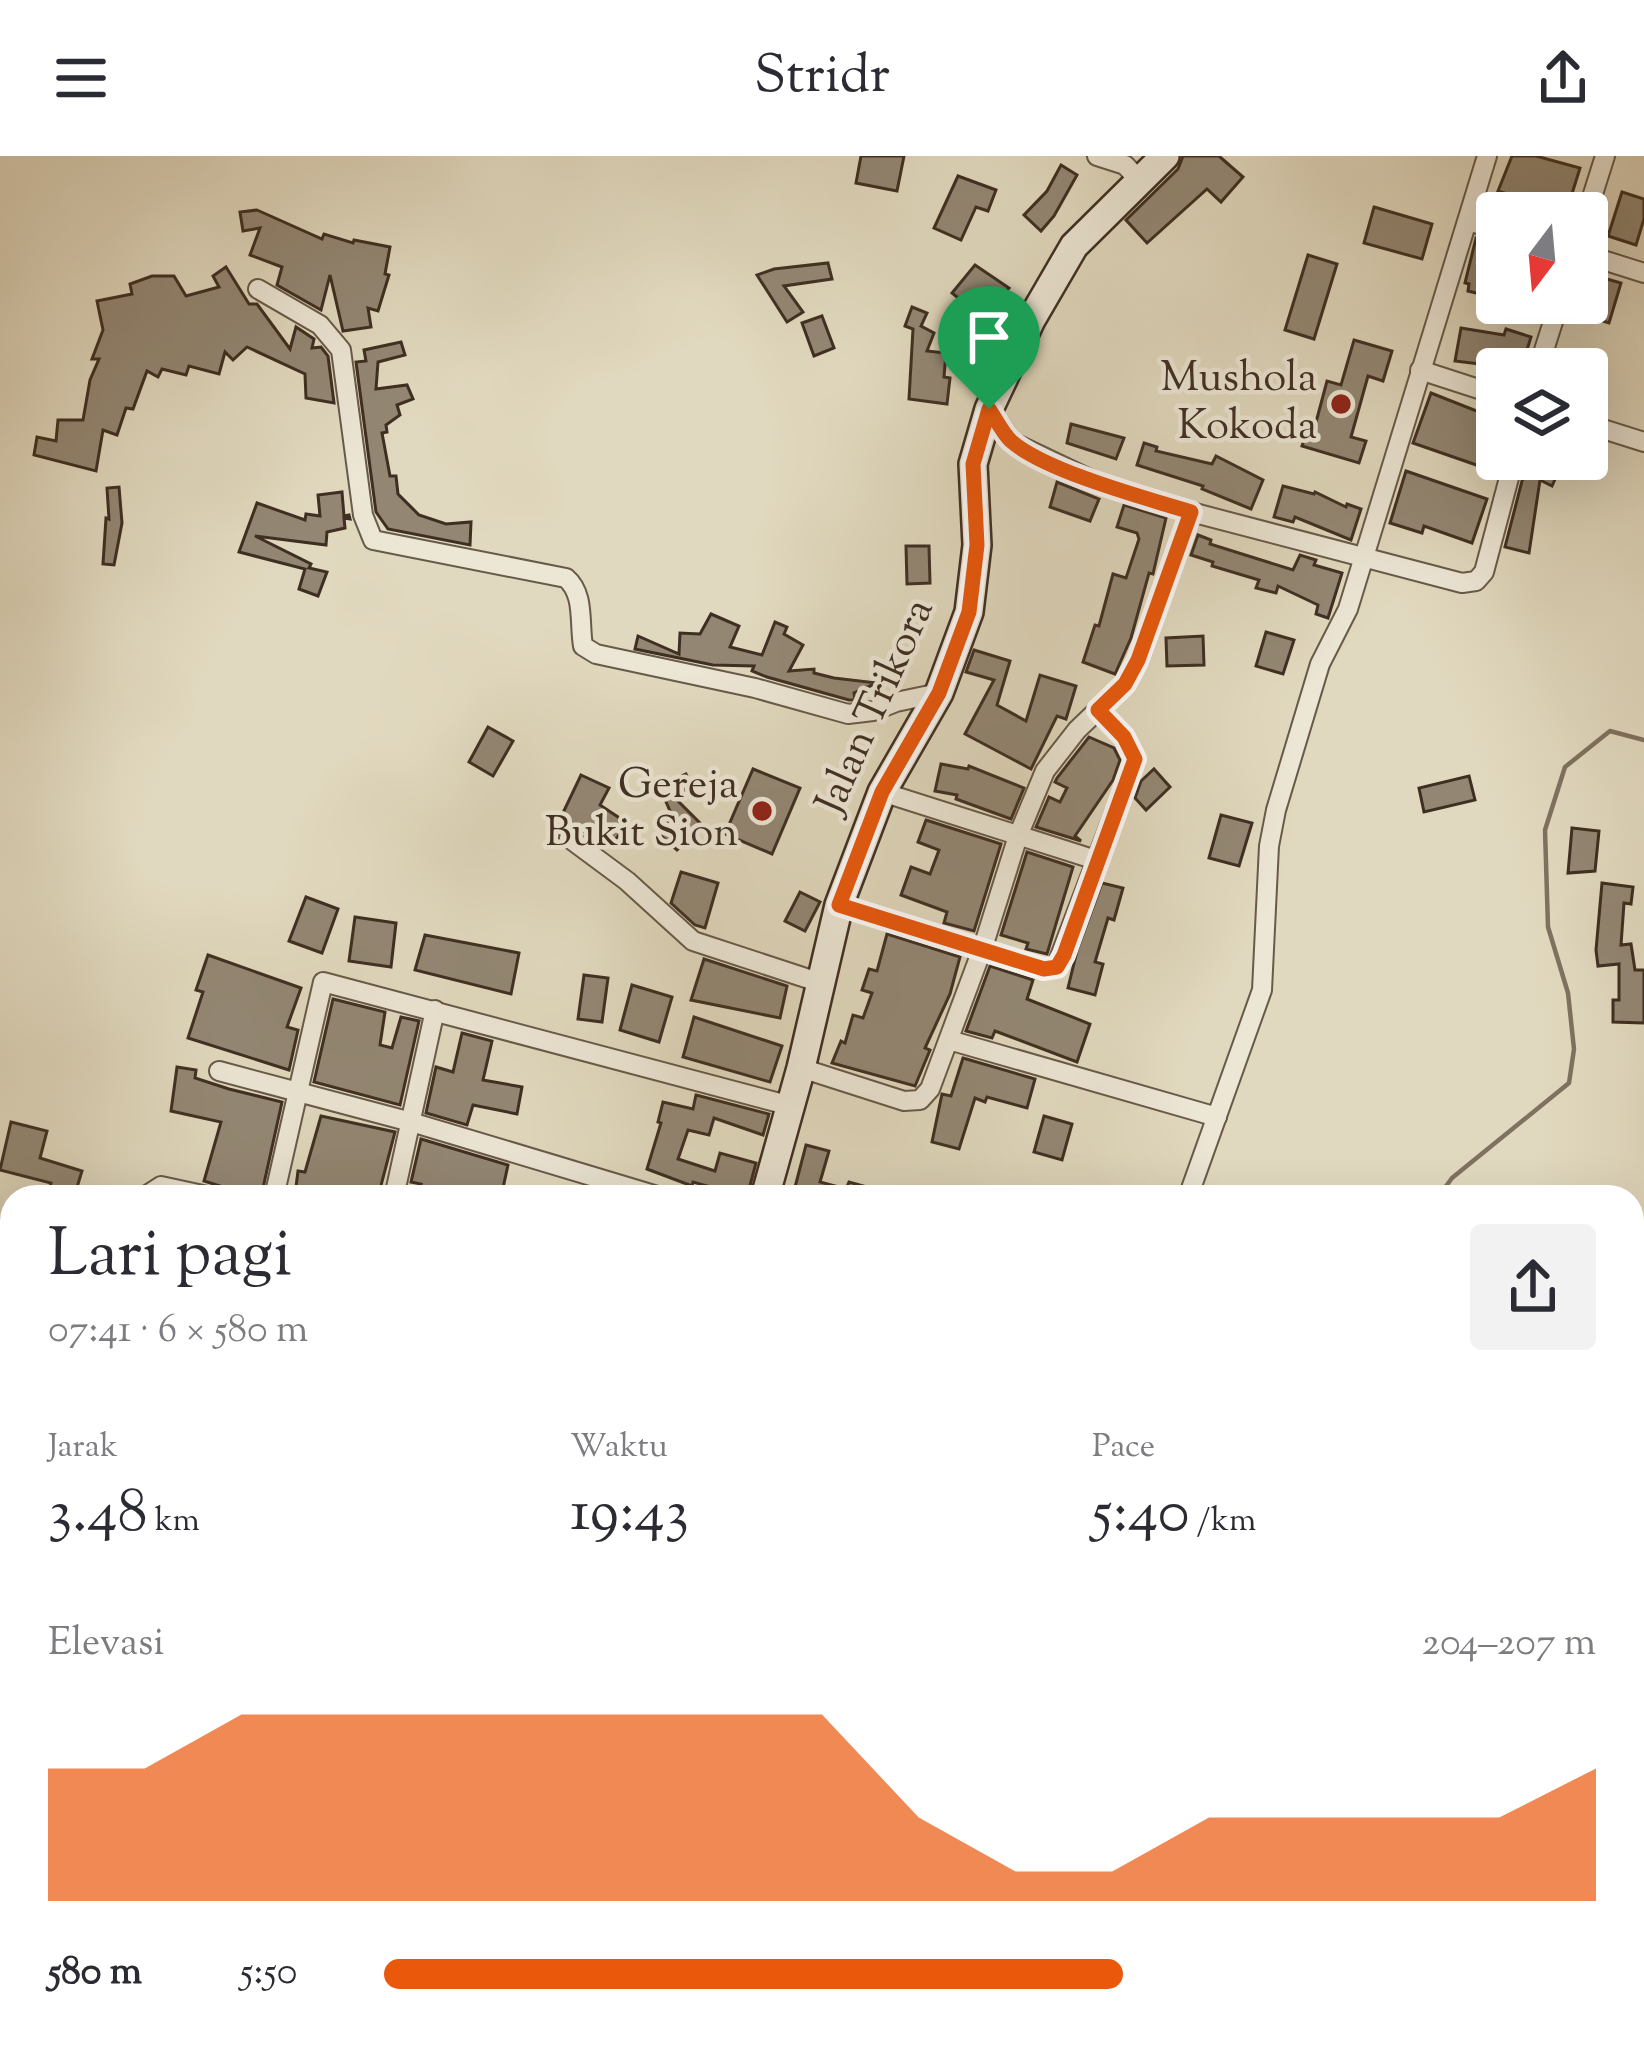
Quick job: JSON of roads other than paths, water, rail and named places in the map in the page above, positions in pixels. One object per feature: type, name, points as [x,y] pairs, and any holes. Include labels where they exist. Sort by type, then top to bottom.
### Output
[{"type":"street","points":[[1097,156],[1125,165],[1141,182]]},
{"type":"street","name":"Jalan Trikora","points":[[768,1185],[839,905],[882,792],[939,693],[969,612],[977,545],[973,464],[989,409],[1030,320],[1074,246],[1165,156]]},
{"type":"street","points":[[1192,1185],[1262,990],[1269,845],[1276,810],[1320,664],[1348,609],[1487,156]]},
{"type":"street","points":[[1594,192],[1605,156]]},
{"type":"street","points":[[1468,221],[1476,223]]},
{"type":"street","points":[[1608,262],[1644,273]]},
{"type":"street","points":[[257,289],[320,325],[341,350],[360,496],[374,540],[566,578],[578,597],[583,646],[596,654],[755,688],[848,714],[873,712],[939,693]]},
{"type":"street","points":[[1420,370],[1476,388]]},
{"type":"street","points":[[989,409],[1012,442],[1100,484],[1462,583],[1476,581],[1484,572],[1508,480]]},
{"type":"street","points":[[1608,431],[1644,442]]},
{"type":"street","points":[[801,1068],[904,1101],[920,1100],[931,1089],[1045,771],[1125,684],[1191,512]]},
{"type":"street","points":[[839,905],[1044,969],[1057,967],[1135,759],[1124,737],[1098,710]]},
{"type":"street","points":[[882,792],[1096,860]]},
{"type":"street","points":[[569,838],[627,881],[693,940],[821,983]]},
{"type":"street","points":[[277,1185],[322,982],[791,1106]]},
{"type":"street","points":[[397,1185],[435,1010]]},
{"type":"street","points":[[950,1040],[1217,1117]]},
{"type":"street","points":[[219,1071],[411,1122],[609,1185]]},
{"type":"waterway","points":[[1447,1185],[1569,1083],[1574,1049],[1568,993],[1548,927],[1545,830],[1565,767],[1610,731],[1644,740]]},
{"type":"place","name":"Mushola Kokoda","points":[[1341,404]]},
{"type":"place","name":"Gereja Bukit Sion","points":[[762,811]]}]
